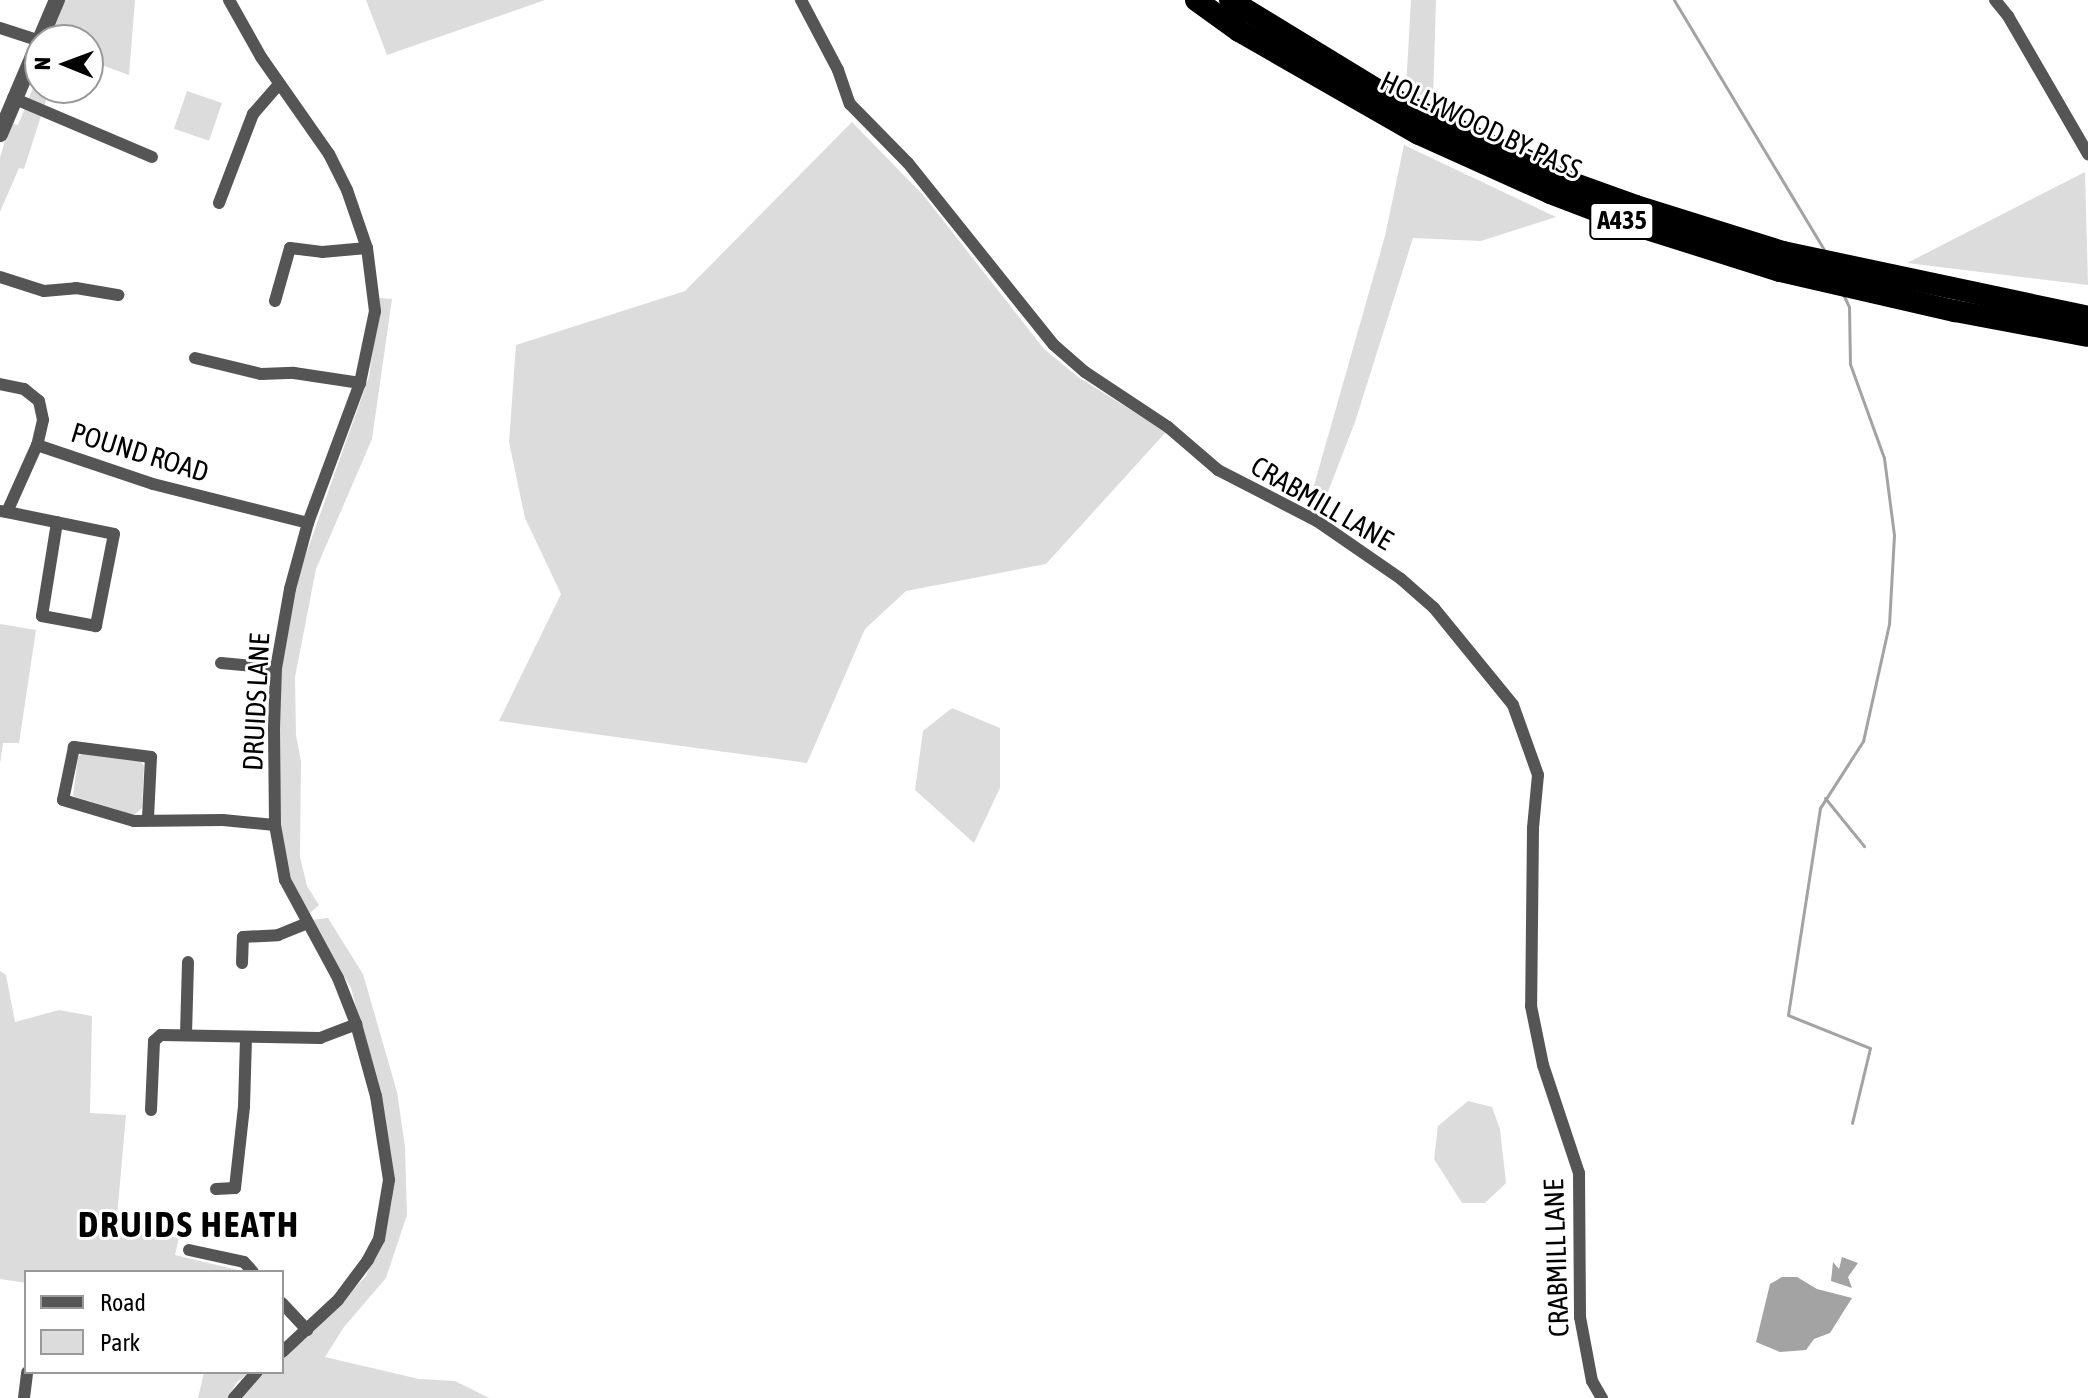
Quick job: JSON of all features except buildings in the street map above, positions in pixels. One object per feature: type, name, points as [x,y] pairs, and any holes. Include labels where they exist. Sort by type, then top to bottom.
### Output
[{"type":"highway","name":"HOLLYWOOD BY-PASS","points":[[1196,0],[1239,31],[1419,134],[1550,193],[1631,224],[1780,271],[1955,311],[2088,336]]},
{"type":"highway","name":"HOLLYWOOD BY-PASS","points":[[1230,0],[1398,102],[1564,180],[1783,252],[2088,317]]},
{"type":"street","points":[[45,24],[57,0]]},
{"type":"street","name":"DRUIDS LANE","points":[[229,0],[279,84],[329,154],[359,218],[367,248],[375,311],[360,383],[308,523],[290,589],[276,668],[275,825],[285,880],[338,978],[356,1024],[385,1142],[389,1180],[379,1239],[368,1260],[338,1300],[284,1350]]},
{"type":"street","name":"CRABMILL LANE","points":[[801,0],[838,70],[850,104],[908,163],[1054,345],[1085,372],[1168,427],[1218,470],[1317,521],[1391,571],[1434,608],[1513,705],[1538,775],[1533,828],[1531,1006],[1543,1065],[1579,1173],[1580,1317],[1592,1381],[1602,1398]]},
{"type":"street","points":[[1995,0],[2008,16],[2088,154]]},
{"type":"street","points":[[0,28],[24,36]]},
{"type":"street","points":[[0,134],[24,71]]},
{"type":"street","points":[[219,203],[253,114],[279,84]]},
{"type":"street","points":[[13,98],[152,157]]},
{"type":"street","points":[[275,301],[290,248],[322,252],[367,248]]},
{"type":"street","points":[[0,277],[44,291],[76,288],[118,295]]},
{"type":"street","points":[[195,358],[261,374],[294,373],[360,383]]},
{"type":"street","points":[[0,384],[24,389],[39,401],[43,420],[37,445]]},
{"type":"street","name":"POUND ROAD","points":[[4,512],[37,445],[153,484],[308,523]]},
{"type":"street","points":[[4,512],[57,522],[114,534],[96,626],[42,616],[57,522]]},
{"type":"street","points":[[221,663],[276,668]]},
{"type":"street","points":[[148,818],[151,757],[74,747],[63,800],[134,821],[148,818],[275,825]]},
{"type":"street","points":[[242,963],[243,937],[278,935],[307,923]]},
{"type":"street","points":[[186,1034],[188,962]]},
{"type":"street","points":[[151,1110],[154,1041],[161,1035],[320,1038],[356,1024]]},
{"type":"street","points":[[216,1189],[235,1188],[244,1106],[246,1037]]},
{"type":"street","points":[[189,1250],[244,1262],[251,1270]]},
{"type":"street","points":[[284,1305],[307,1330]]},
{"type":"street","points":[[24,1398],[27,1374]]},
{"type":"street","points":[[234,1398],[255,1374]]},
{"type":"green space","points":[[62,0],[135,0],[129,75],[104,66],[104,24],[51,24]]},
{"type":"green space","points":[[366,0],[545,0],[387,55]]},
{"type":"green space","points":[[1411,0],[1436,0],[1433,100],[1406,88]]},
{"type":"green space","points":[[187,91],[222,103],[209,141],[174,129]]},
{"type":"green space","points":[[26,104],[45,104],[24,169],[19,168],[0,212],[0,158],[10,123],[18,125]]},
{"type":"green space","points":[[852,122],[924,196],[1044,349],[1078,377],[1166,432],[1046,564],[906,591],[865,629],[807,763],[499,721],[561,594],[525,518],[509,442],[516,345],[685,291]]},
{"type":"green space","points":[[1404,145],[1556,217],[1481,241],[1413,238],[1355,422],[1319,515],[1307,510],[1385,236]]},
{"type":"green space","points":[[2085,172],[2088,285],[1907,263]]},
{"type":"green space","points":[[380,298],[392,299],[372,439],[316,569],[295,677],[296,735],[301,762],[300,857],[307,886],[319,905],[310,913],[295,892],[282,846],[279,767],[281,665],[295,585],[369,377]]},
{"type":"green space","points":[[0,624],[36,630],[19,743],[3,743],[0,764]]},
{"type":"green space","points":[[952,708],[1000,728],[1000,788],[974,843],[915,790],[923,731]]},
{"type":"green space","points":[[84,752],[140,760],[144,766],[142,808],[134,815],[73,796],[78,757]]},
{"type":"green space","points":[[328,918],[363,974],[397,1092],[405,1147],[407,1215],[386,1278],[344,1327],[325,1357],[419,1379],[455,1381],[489,1398],[239,1398],[262,1374],[284,1374],[284,1356],[308,1337],[366,1276],[387,1226],[392,1199],[391,1157],[381,1098],[351,988],[311,920]]},
{"type":"green space","points":[[0,971],[6,975],[15,1022],[59,1010],[92,1016],[90,1113],[126,1115],[116,1228],[179,1238],[175,1255],[238,1270],[24,1270],[24,1283],[0,1279]]},
{"type":"green space","points":[[1468,1101],[1492,1107],[1500,1129],[1506,1183],[1485,1203],[1462,1203],[1434,1159],[1438,1126]]},
{"type":"green space","points":[[204,1374],[247,1374],[236,1383],[228,1398],[198,1398]]},
{"type":"shaded area","points":[[1842,1257],[1858,1263],[1848,1277],[1852,1288],[1831,1281],[1833,1262],[1839,1269]]},
{"type":"shaded area","points":[[1782,1277],[1797,1277],[1817,1289],[1852,1298],[1830,1333],[1814,1339],[1806,1350],[1780,1352],[1756,1342],[1770,1284]]},
{"type":"waterway","points":[[1674,0],[1824,250]]},
{"type":"waterway","points":[[1843,294],[1849,307],[1850,364],[1884,458],[1894,535],[1889,624],[1863,741],[1820,808],[1788,1015],[1870,1048],[1852,1123]]},
{"type":"waterway","points":[[1825,798],[1864,846]]},
{"type":"district","name":"DRUIDS HEATH","points":[[189,1225]]}]
